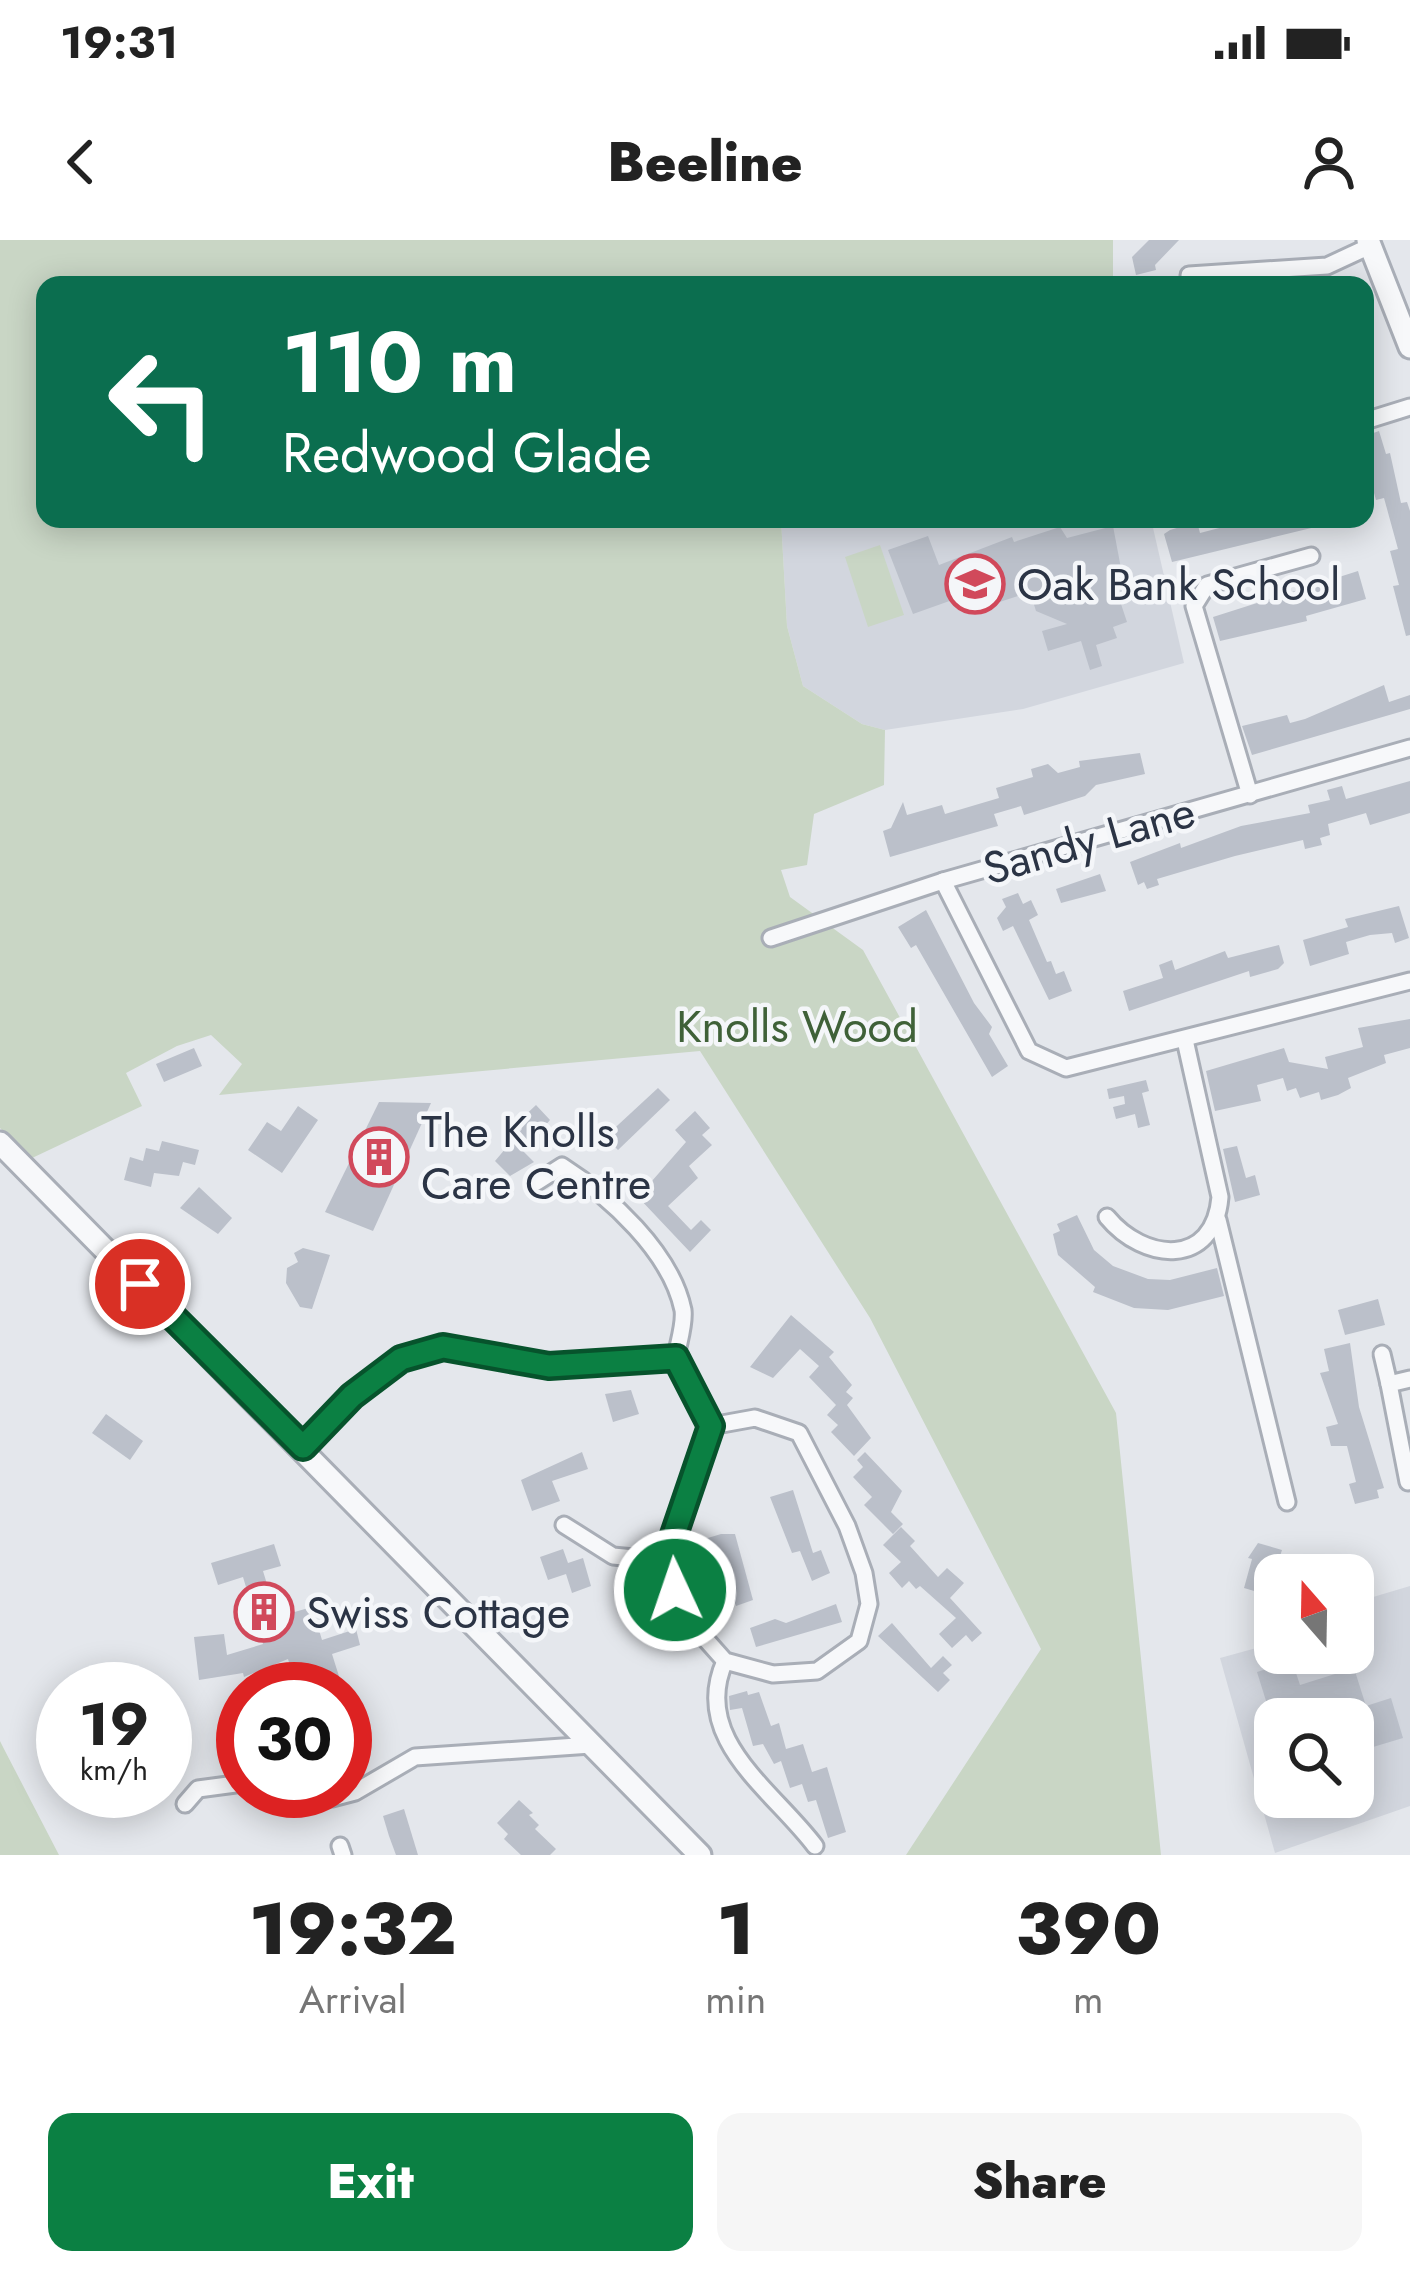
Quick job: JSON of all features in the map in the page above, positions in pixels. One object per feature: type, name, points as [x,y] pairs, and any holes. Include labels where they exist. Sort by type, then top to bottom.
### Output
[{"type":"street","points":[[1189,275],[1327,266],[1369,243],[1410,346]]},
{"type":"street","points":[[1374,418],[1410,407]]},
{"type":"street","points":[[1250,795],[1194,606],[1207,585],[1311,556]]},
{"type":"street","name":"Sandy Lane","points":[[771,938],[943,881],[1410,748]]},
{"type":"street","points":[[943,881],[1029,1052],[1066,1068],[1410,981]]},
{"type":"street","points":[[1185,1040],[1220,1197],[1218,1220],[1287,1502]]},
{"type":"street","points":[[0,1143],[700,1855]]},
{"type":"street","points":[[537,1182],[562,1166],[621,1210],[665,1272],[683,1312],[676,1358],[711,1426],[665,1561],[693,1624],[725,1661],[773,1674],[817,1671],[859,1641],[869,1604],[847,1526],[799,1433],[754,1418],[711,1426]]},
{"type":"street","points":[[1107,1216],[1143,1248],[1171,1252],[1200,1243],[1218,1220]]},
{"type":"street","points":[[303,1447],[352,1396],[401,1359],[443,1347],[549,1366],[676,1358]]},
{"type":"street","points":[[1382,1354],[1408,1482]]},
{"type":"street","points":[[1389,1384],[1410,1378]]},
{"type":"street","points":[[563,1525],[614,1556],[665,1561]]},
{"type":"street","points":[[725,1661],[714,1686],[714,1704],[730,1746],[746,1773],[786,1808],[815,1846]]},
{"type":"street","points":[[372,1782],[415,1757],[591,1745]]},
{"type":"shaded area","name":"Oak Bank School","points":[[782,528],[1153,528],[1184,663],[1023,709],[885,730],[862,724],[803,686],[787,626]]},
{"type":"shaded area","points":[[1410,1586],[1410,1806],[1275,1853],[1265,1818],[1374,1818],[1374,1698],[1254,1698],[1254,1779],[1220,1658],[1254,1649],[1254,1674],[1374,1674],[1374,1597]]},
{"type":"green space","name":"Knolls Wood","points":[[0,240],[1113,240],[1113,276],[36,276],[36,528],[782,528],[787,626],[803,686],[862,724],[885,730],[884,785],[814,814],[807,865],[781,870],[790,897],[863,950],[1116,1413],[1161,1855],[906,1855],[1041,1649],[870,1318],[700,1051],[219,1095],[242,1064],[211,1035],[177,1046],[126,1073],[142,1106],[30,1159],[0,1128]]},
{"type":"green space","points":[[880,545],[904,615],[868,627],[845,557]]},
{"type":"green space","points":[[0,1741],[59,1855],[0,1855]]},
{"type":"building","points":[[1149,240],[1179,240],[1155,265],[1156,270],[1136,275],[1132,257]]},
{"type":"building","points":[[1379,431],[1386,454],[1390,453],[1401,503],[1407,502],[1410,511],[1410,635],[1406,636],[1393,586],[1399,585],[1390,551],[1398,549],[1384,498],[1376,500],[1374,493],[1374,433]]},
{"type":"building","points":[[1061,528],[1067,538],[1113,528],[1123,579],[1114,583],[1127,622],[1113,627],[1117,638],[1096,645],[1102,666],[1090,670],[1081,641],[1048,651],[1042,631],[1067,624],[1036,611],[1030,592],[978,609],[972,593],[913,614],[888,550],[928,536],[939,565],[1012,537],[1014,542]]},
{"type":"building","points":[[1177,528],[1199,528],[1200,533],[1219,528],[1311,528],[1172,562],[1164,534]]},
{"type":"building","points":[[1358,571],[1366,599],[1306,616],[1307,621],[1220,641],[1213,617]]},
{"type":"building","points":[[1384,685],[1389,702],[1410,695],[1410,709],[1252,755],[1242,726],[1287,715],[1290,723],[1305,719]]},
{"type":"building","points":[[1140,753],[1145,774],[1096,785],[1085,796],[1024,815],[1021,806],[994,814],[998,826],[890,857],[883,831],[891,828],[903,802],[907,815],[942,805],[945,814],[999,798],[996,788],[1033,777],[1031,769],[1048,764],[1058,773],[1080,767],[1079,761]]},
{"type":"building","points":[[1410,781],[1410,813],[1370,825],[1366,813],[1328,824],[1330,835],[1320,838],[1322,845],[1305,849],[1303,840],[1235,856],[1157,879],[1159,885],[1147,889],[1144,882],[1138,885],[1130,862],[1241,826],[1310,813],[1308,805],[1330,800],[1327,790],[1342,786],[1346,799]]},
{"type":"building","points":[[1100,874],[1106,891],[1061,903],[1056,889]]},
{"type":"building","points":[[1018,893],[1023,904],[1031,900],[1038,915],[1029,920],[1047,962],[1051,961],[1056,974],[1064,971],[1072,991],[1049,1000],[1013,926],[1003,931],[997,918],[1006,907],[1002,899]]},
{"type":"building","points":[[1399,906],[1409,938],[1395,943],[1392,933],[1370,935],[1346,942],[1349,954],[1310,966],[1303,940],[1348,927],[1345,919]]},
{"type":"building","points":[[926,910],[974,1003],[992,1027],[989,1034],[1008,1066],[992,1077],[916,945],[911,948],[898,927]]},
{"type":"building","points":[[1279,945],[1284,963],[1278,969],[1250,977],[1249,971],[1129,1011],[1123,991],[1163,978],[1159,965],[1172,960],[1175,970],[1225,951],[1228,958]]},
{"type":"building","points":[[1410,1019],[1410,1048],[1384,1055],[1386,1063],[1348,1078],[1351,1088],[1338,1095],[1321,1100],[1319,1092],[1300,1098],[1296,1088],[1287,1091],[1283,1078],[1257,1085],[1261,1101],[1215,1111],[1206,1071],[1284,1048],[1289,1062],[1328,1069],[1325,1057],[1363,1047],[1358,1028]]},
{"type":"building","points":[[194,1048],[202,1066],[164,1082],[156,1064]]},
{"type":"building","points":[[1146,1080],[1149,1091],[1142,1093],[1150,1125],[1138,1128],[1135,1114],[1116,1119],[1113,1107],[1125,1104],[1124,1096],[1109,1099],[1107,1089]]},
{"type":"building","points":[[658,1088],[670,1100],[618,1150],[605,1137]]},
{"type":"building","name":"The Knolls Care Centre","points":[[379,1102],[431,1103],[373,1231],[325,1212]]},
{"type":"building","points":[[536,1105],[550,1120],[523,1151],[534,1162],[510,1176],[495,1161],[522,1129],[517,1123]]},
{"type":"building","points":[[298,1106],[318,1120],[282,1173],[248,1150],[267,1122],[281,1131]]},
{"type":"building","points":[[695,1111],[710,1128],[702,1135],[712,1145],[689,1166],[698,1178],[668,1206],[691,1230],[701,1220],[711,1230],[690,1252],[638,1197],[686,1142],[675,1130]]},
{"type":"building","points":[[162,1141],[199,1150],[195,1165],[183,1162],[179,1176],[154,1173],[151,1187],[124,1180],[130,1157],[143,1161],[146,1148],[159,1151]]},
{"type":"building","points":[[1237,1146],[1246,1178],[1255,1175],[1260,1195],[1235,1202],[1223,1149]]},
{"type":"building","points":[[199,1187],[232,1218],[218,1234],[180,1208]]},
{"type":"building","points":[[1077,1215],[1094,1250],[1113,1266],[1148,1279],[1170,1280],[1217,1268],[1224,1296],[1168,1310],[1134,1308],[1093,1292],[1095,1287],[1058,1255],[1053,1234],[1060,1231],[1057,1224]]},
{"type":"building","points":[[303,1248],[330,1255],[312,1309],[300,1307],[286,1283],[287,1268],[298,1262],[294,1253]]},
{"type":"building","points":[[1378,1299],[1385,1325],[1345,1335],[1338,1310]]},
{"type":"building","points":[[791,1315],[834,1352],[829,1357],[852,1385],[846,1392],[853,1398],[847,1405],[871,1438],[854,1456],[831,1432],[838,1425],[827,1415],[836,1405],[809,1377],[819,1366],[800,1349],[773,1378],[750,1367]]},
{"type":"building","points":[[1350,1343],[1359,1407],[1384,1488],[1377,1490],[1379,1498],[1355,1504],[1349,1484],[1356,1482],[1347,1446],[1331,1446],[1326,1427],[1338,1424],[1320,1373],[1329,1371],[1324,1349]]},
{"type":"building","points":[[631,1390],[639,1414],[613,1422],[605,1394]]},
{"type":"building","points":[[106,1414],[143,1441],[130,1460],[92,1433]]},
{"type":"building","points":[[582,1452],[588,1469],[552,1481],[560,1501],[532,1511],[521,1480]]},
{"type":"building","points":[[865,1452],[902,1491],[891,1512],[903,1524],[893,1534],[864,1505],[872,1497],[853,1477],[863,1467],[857,1460]]},
{"type":"building","points":[[793,1490],[813,1553],[821,1550],[830,1573],[812,1581],[800,1551],[792,1553],[770,1497]]},
{"type":"building","points":[[901,1527],[915,1541],[910,1546],[938,1577],[947,1568],[964,1583],[950,1598],[982,1633],[972,1642],[966,1635],[952,1648],[939,1634],[956,1618],[920,1586],[916,1589],[909,1581],[902,1588],[889,1573],[901,1562],[883,1545]]},
{"type":"building","points":[[735,1534],[753,1600],[736,1606],[716,1549],[702,1553],[698,1541]]},
{"type":"building","points":[[1258,1543],[1282,1550],[1281,1554],[1254,1554],[1254,1591],[1244,1588],[1252,1559],[1248,1558]]},
{"type":"building","name":"Swiss Cottage","points":[[274,1544],[281,1566],[263,1571],[277,1617],[312,1607],[322,1640],[356,1629],[360,1645],[332,1654],[335,1662],[216,1662],[216,1677],[199,1680],[194,1637],[224,1634],[227,1655],[263,1644],[243,1577],[218,1585],[211,1563]]},
{"type":"building","points":[[563,1549],[568,1563],[583,1558],[591,1586],[572,1593],[566,1574],[548,1580],[540,1557]]},
{"type":"building","points":[[836,1604],[842,1622],[756,1647],[750,1628],[775,1619],[786,1623]]},
{"type":"building","points":[[892,1623],[931,1668],[943,1656],[952,1665],[943,1673],[950,1680],[938,1692],[878,1636]]},
{"type":"building","points":[[1258,1674],[1296,1674],[1300,1685],[1335,1674],[1356,1674],[1363,1698],[1265,1698]]},
{"type":"building","points":[[747,1691],[748,1695],[759,1692],[771,1726],[779,1723],[786,1749],[803,1744],[812,1772],[827,1767],[846,1832],[828,1838],[816,1800],[808,1802],[802,1784],[790,1788],[781,1761],[774,1764],[763,1744],[753,1746],[742,1708],[730,1710],[729,1696]]},
{"type":"building","points":[[1391,1698],[1403,1738],[1374,1747],[1374,1703]]},
{"type":"building","points":[[519,1800],[533,1813],[529,1815],[539,1825],[535,1829],[556,1849],[550,1855],[521,1855],[504,1839],[508,1834],[497,1823]]},
{"type":"building","points":[[404,1809],[418,1855],[396,1855],[389,1836],[383,1816]]},
{"type":"place","name":"Oak Bank School","points":[[975,584]]},
{"type":"place","name":"The Knolls Care Centre","points":[[379,1157]]},
{"type":"place","name":"Swiss Cottage","points":[[264,1612]]},
{"type":"route","points":[[140,1284],[303,1447],[352,1396],[401,1359],[443,1347],[549,1366],[676,1358],[711,1426],[665,1561],[675,1590]]}]
